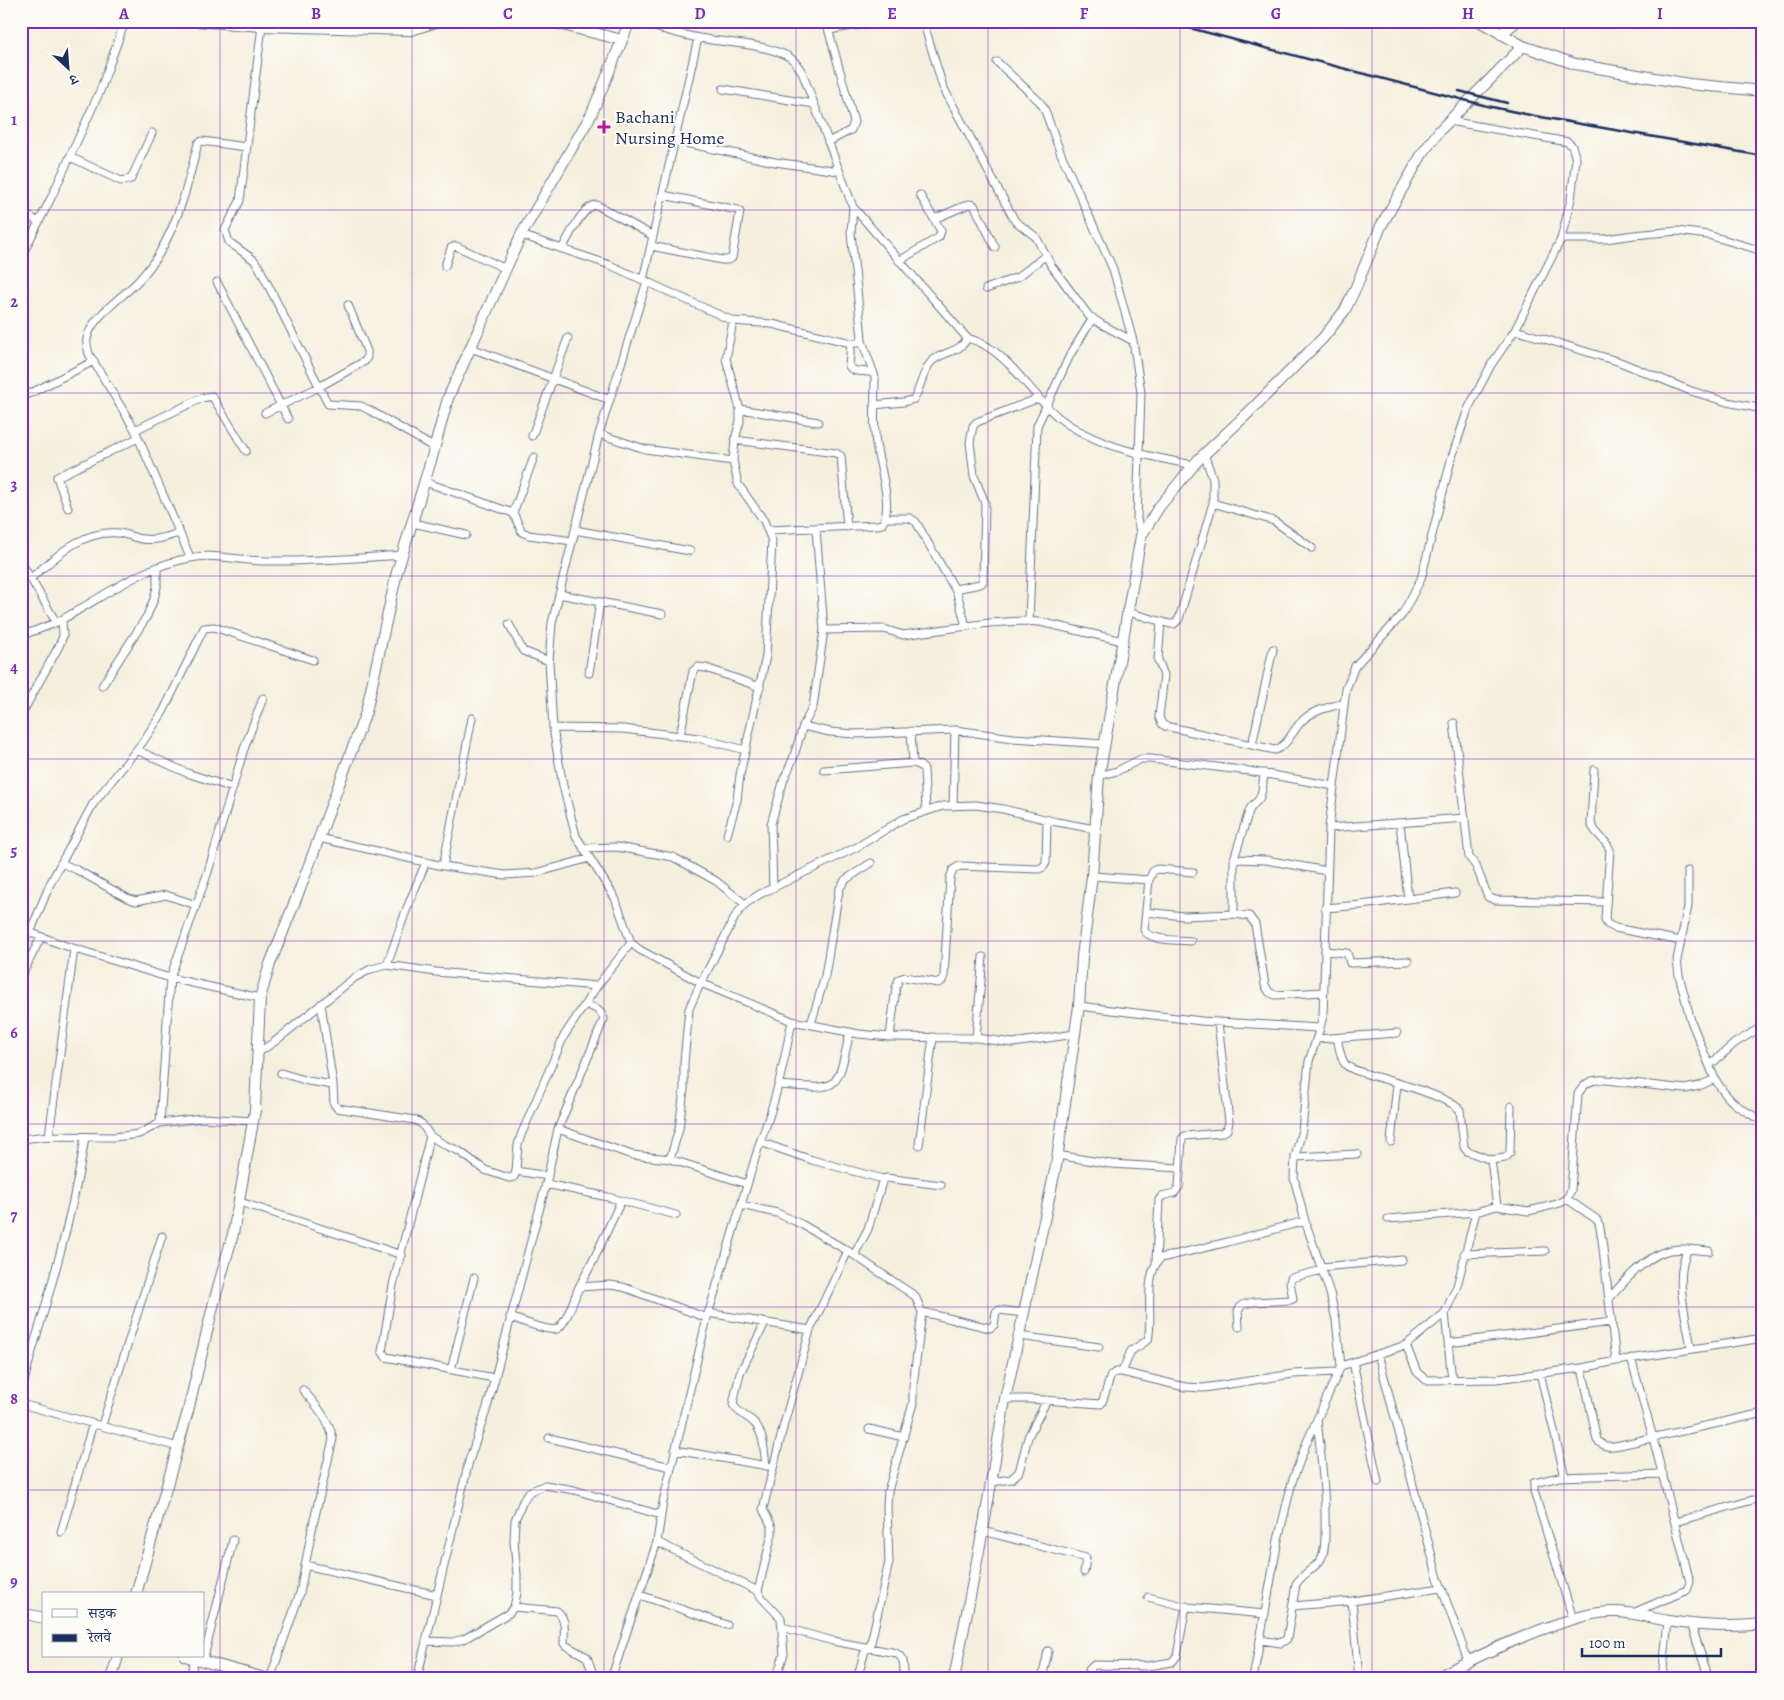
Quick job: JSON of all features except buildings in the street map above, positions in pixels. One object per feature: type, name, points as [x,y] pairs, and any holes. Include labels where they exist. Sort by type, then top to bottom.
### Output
[{"type":"street","points":[[21,257],[100,91],[125,21]]},
{"type":"street","points":[[195,21],[262,26],[411,30],[439,21]]},
{"type":"street","points":[[547,21],[622,40]]},
{"type":"street","points":[[137,1592],[188,1411],[240,1202],[253,1121],[260,998],[270,964],[366,712],[403,555],[448,398],[522,235],[591,115],[630,21],[698,38],[760,47],[784,54],[792,59],[802,72],[853,207],[967,338],[988,346],[1015,370],[1046,405],[1076,430],[1138,454],[1194,465]]},
{"type":"street","points":[[826,21],[854,122],[851,130],[828,142]]},
{"type":"street","points":[[829,30],[881,21]]},
{"type":"street","points":[[923,21],[943,87],[1015,221],[1036,237],[1051,265],[1083,308],[1093,318],[1133,341]]},
{"type":"street","points":[[1479,21],[1522,46],[1575,64],[1689,84],[1763,90]]},
{"type":"street","points":[[1501,34],[1517,21]]},
{"type":"street","points":[[262,26],[240,201],[225,230],[227,238],[229,242],[254,260],[259,267],[328,404],[361,406],[435,448]]},
{"type":"street","points":[[698,38],[653,236],[645,280],[600,434],[550,636],[549,661],[553,728],[563,786],[576,836],[615,898],[632,943],[640,950],[701,983],[792,1020],[850,1032],[890,1037],[976,1038],[1013,1043],[1075,1034]]},
{"type":"street","points":[[954,1679],[992,1482],[1005,1399],[1058,1155],[1079,1006],[1082,957],[1092,876],[1099,776],[1142,536],[1159,507],[1194,465],[1323,338],[1345,310],[1381,226],[1422,154],[1440,130],[1522,46]]},
{"type":"street","points":[[997,62],[1039,101],[1044,108],[1061,154],[1114,269],[1133,341],[1141,392],[1137,519],[1142,536]]},
{"type":"street","points":[[723,88],[814,104]]},
{"type":"street","points":[[1253,1679],[1278,1540],[1292,1482],[1339,1369],[1336,1320],[1330,1293],[1305,1221],[1294,1178],[1295,1156],[1302,1130],[1309,1061],[1323,1016],[1329,828],[1346,689],[1355,666],[1402,615],[1421,579],[1451,460],[1468,409],[1491,365],[1515,330],[1561,240],[1571,199],[1576,159],[1572,146],[1568,142],[1449,121]]},
{"type":"street","points":[[70,157],[121,181],[126,181],[130,179],[152,133]]},
{"type":"street","points":[[676,141],[775,162],[839,171]]},
{"type":"street","points":[[190,558],[135,430],[89,354],[86,341],[98,318],[140,279],[159,254],[176,221],[184,200],[198,143],[246,148]]},
{"type":"street","points":[[651,246],[722,260],[732,258],[740,212],[738,210],[663,195]]},
{"type":"street","points":[[899,261],[939,237],[941,231],[920,195]]},
{"type":"street","points":[[562,249],[586,208],[593,204],[597,204],[653,236]]},
{"type":"street","points":[[934,219],[969,204],[974,205],[996,247]]},
{"type":"street","points":[[769,530],[882,524],[886,518],[884,482],[876,444],[874,374],[862,341],[851,232],[853,207]]},
{"type":"street","points":[[21,212],[38,222]]},
{"type":"street","points":[[1561,240],[1606,239],[1677,231],[1708,235],[1763,251]]},
{"type":"street","points":[[522,235],[610,264],[733,321],[772,324],[851,343],[862,341]]},
{"type":"street","points":[[445,266],[452,248],[456,246],[506,269]]},
{"type":"street","points":[[986,289],[1018,277],[1046,255]]},
{"type":"street","points":[[217,282],[288,419]]},
{"type":"street","points":[[265,413],[319,387],[365,361],[368,357],[348,305]]},
{"type":"street","points":[[1030,621],[1037,426],[1070,354],[1093,318]]},
{"type":"street","points":[[728,834],[737,800],[766,656],[772,541],[769,530],[738,484],[733,461],[735,440],[740,421],[740,409],[726,359],[733,321]]},
{"type":"street","points":[[1515,330],[1620,362],[1691,391],[1727,402],[1763,409]]},
{"type":"street","points":[[532,436],[568,338]]},
{"type":"street","points":[[874,405],[914,399],[922,376],[930,364],[940,356],[957,349],[964,344],[967,338]]},
{"type":"street","points":[[851,343],[849,366],[852,370],[869,371],[874,374]]},
{"type":"street","points":[[471,348],[610,400]]},
{"type":"street","points":[[21,398],[94,361]]},
{"type":"street","points":[[135,430],[202,398],[212,396],[246,452]]},
{"type":"street","points":[[955,589],[983,582],[984,503],[974,476],[970,442],[972,426],[977,422],[1039,398]]},
{"type":"street","points":[[740,409],[818,422]]},
{"type":"street","points":[[600,434],[645,449],[733,461]]},
{"type":"street","points":[[68,508],[57,478],[138,438]]},
{"type":"street","points":[[735,440],[836,453],[841,456],[847,527]]},
{"type":"street","points":[[1128,612],[1174,624],[1179,619],[1212,503],[1213,479],[1204,454]]},
{"type":"street","points":[[513,513],[534,458]]},
{"type":"street","points":[[425,482],[513,513],[522,532],[529,535],[572,541]]},
{"type":"street","points":[[1212,503],[1274,521],[1312,548]]},
{"type":"street","points":[[886,518],[913,519],[955,589],[966,626]]},
{"type":"street","points":[[413,523],[466,535]]},
{"type":"street","points":[[773,888],[771,824],[784,779],[793,759],[803,726],[812,707],[824,630],[816,529]]},
{"type":"street","points":[[575,530],[690,551]]},
{"type":"street","points":[[30,579],[70,545],[82,539],[114,533],[143,539],[161,539],[179,534]]},
{"type":"street","points":[[21,636],[59,621],[104,593],[157,567],[190,558],[223,557],[264,561],[312,561],[403,555]]},
{"type":"street","points":[[21,562],[30,579],[59,621],[63,636],[21,715]]},
{"type":"street","points":[[102,686],[147,616],[157,587],[157,567]]},
{"type":"street","points":[[559,594],[662,614]]},
{"type":"street","points":[[589,673],[600,602]]},
{"type":"street","points":[[824,630],[884,629],[903,634],[989,623],[1030,621],[1123,641]]},
{"type":"street","points":[[1161,622],[1158,660],[1164,672],[1159,717],[1162,724],[1275,750],[1279,749],[1303,719],[1316,712],[1344,703]]},
{"type":"street","points":[[509,624],[523,651],[549,661]]},
{"type":"street","points":[[30,933],[50,884],[93,804],[137,750],[163,712],[204,628],[214,628],[313,660]]},
{"type":"street","points":[[1252,745],[1273,649]]},
{"type":"street","points":[[680,736],[692,671],[698,667],[706,668],[760,687]]},
{"type":"street","points":[[160,1123],[170,978],[196,905],[244,749],[263,698]]},
{"type":"street","points":[[443,866],[472,718]]},
{"type":"street","points":[[1454,723],[1469,857],[1476,866],[1486,894],[1490,899],[1606,902]]},
{"type":"street","points":[[803,726],[830,732],[854,734],[955,730],[1014,738],[1104,744]]},
{"type":"street","points":[[553,728],[623,730],[698,738],[746,750]]},
{"type":"street","points":[[953,806],[955,730]]},
{"type":"street","points":[[911,732],[913,763]]},
{"type":"street","points":[[137,750],[187,772],[233,788]]},
{"type":"street","points":[[1099,776],[1117,771],[1141,759],[1264,773],[1334,786]]},
{"type":"street","points":[[824,770],[913,763],[919,765],[924,768],[926,810]]},
{"type":"street","points":[[1594,770],[1591,823],[1592,828],[1607,843],[1610,850],[1605,919],[1607,924],[1615,928],[1681,941]]},
{"type":"street","points":[[1234,914],[1234,858],[1252,804],[1261,796],[1264,773]]},
{"type":"street","points":[[670,1159],[678,1129],[684,1089],[684,1062],[690,1008],[736,914],[745,904],[760,894],[857,847],[903,819],[943,806],[976,805],[1003,809],[1095,829]]},
{"type":"street","points":[[1329,828],[1465,818]]},
{"type":"street","points":[[890,1037],[896,987],[899,979],[905,977],[938,983],[942,981],[944,976],[950,878],[954,870],[960,866],[1039,869],[1043,867],[1046,863],[1047,820]]},
{"type":"street","points":[[1400,823],[1408,899]]},
{"type":"street","points":[[319,838],[443,866],[506,874],[520,875],[550,870],[590,858]]},
{"type":"street","points":[[583,848],[617,847],[673,857],[716,881],[745,904]]},
{"type":"street","points":[[1234,858],[1266,860],[1327,871]]},
{"type":"street","points":[[387,965],[426,862]]},
{"type":"street","points":[[61,863],[126,898],[136,901],[166,895],[196,905]]},
{"type":"street","points":[[811,1024],[825,976],[839,890],[845,880],[871,863]]},
{"type":"street","points":[[1191,941],[1148,936],[1144,930],[1149,880],[1153,871],[1157,868],[1193,872]]},
{"type":"street","points":[[1688,871],[1688,906],[1677,960],[1691,1021],[1715,1079],[1724,1094],[1737,1107],[1763,1121]]},
{"type":"street","points":[[1092,876],[1149,880]]},
{"type":"street","points":[[1325,908],[1454,893]]},
{"type":"street","points":[[1146,912],[1184,916],[1234,914],[1249,916],[1252,919],[1264,985],[1269,992],[1275,995],[1324,992]]},
{"type":"street","points":[[21,929],[74,949],[170,978],[260,998]]},
{"type":"street","points":[[21,977],[41,937]]},
{"type":"street","points":[[321,1004],[334,1104],[337,1108],[415,1120],[422,1124],[430,1136],[459,1151],[485,1170],[509,1178],[514,1177],[516,1171],[518,1145],[521,1135],[564,1036],[596,986],[632,943]]},
{"type":"street","points":[[49,1136],[74,949]]},
{"type":"street","points":[[1325,951],[1346,954],[1350,963],[1408,961]]},
{"type":"street","points":[[976,1038],[983,956]]},
{"type":"street","points":[[257,1053],[273,1043],[354,978],[370,969],[387,965],[444,973],[596,986]]},
{"type":"street","points":[[417,1679],[469,1461],[487,1408],[546,1184],[558,1130],[604,1018],[600,1011],[585,1004]]},
{"type":"street","points":[[1079,1006],[1218,1022],[1320,1028]]},
{"type":"street","points":[[611,1679],[657,1542],[671,1467],[707,1315],[760,1142],[771,1114],[792,1020]]},
{"type":"street","points":[[1122,1372],[1131,1352],[1148,1340],[1152,1274],[1156,1262],[1159,1200],[1162,1196],[1178,1190],[1182,1138],[1185,1136],[1221,1133],[1227,1130],[1229,1122],[1218,1022]]},
{"type":"street","points":[[1710,1065],[1735,1042],[1763,1026]]},
{"type":"street","points":[[779,1084],[821,1088],[835,1083],[840,1076],[850,1032]]},
{"type":"street","points":[[1317,1039],[1397,1033]]},
{"type":"street","points":[[919,1145],[933,1037]]},
{"type":"street","points":[[1337,1038],[1346,1066],[1440,1098],[1457,1106],[1460,1110],[1462,1142],[1467,1151],[1491,1160],[1505,1158],[1510,1154],[1511,1106]]},
{"type":"street","points":[[281,1073],[333,1085]]},
{"type":"street","points":[[1388,1219],[1476,1212],[1497,1206],[1528,1211],[1560,1203],[1567,1199],[1571,1190],[1578,1094],[1583,1086],[1595,1079],[1685,1089],[1699,1086],[1715,1079]]},
{"type":"street","points":[[1391,1142],[1398,1084]]},
{"type":"street","points":[[21,1139],[49,1136],[114,1137],[139,1134],[160,1123],[202,1118],[253,1121]]},
{"type":"street","points":[[558,1130],[632,1155],[670,1159],[748,1184]]},
{"type":"street","points":[[430,1136],[392,1294],[382,1349],[383,1354],[386,1357],[494,1378]]},
{"type":"street","points":[[21,1396],[24,1361],[68,1223],[85,1137]]},
{"type":"street","points":[[760,1142],[812,1160],[882,1179],[941,1185]]},
{"type":"street","points":[[1295,1156],[1357,1154]]},
{"type":"street","points":[[1058,1155],[1111,1164],[1180,1168]]},
{"type":"street","points":[[1491,1160],[1497,1206]]},
{"type":"street","points":[[516,1171],[548,1176]]},
{"type":"street","points":[[758,1591],[772,1542],[772,1527],[763,1509],[769,1466],[784,1424],[810,1330],[851,1253],[871,1222],[882,1179]]},
{"type":"street","points":[[546,1184],[676,1215]]},
{"type":"street","points":[[1567,1199],[1596,1218],[1599,1223],[1616,1361]]},
{"type":"street","points":[[510,1317],[550,1330],[557,1329],[563,1323],[621,1201]]},
{"type":"street","points":[[240,1202],[402,1255]]},
{"type":"street","points":[[741,1205],[777,1213],[801,1224],[851,1253],[915,1296],[922,1312],[913,1386],[913,1403],[888,1491],[889,1562],[868,1647],[857,1679]]},
{"type":"street","points":[[1005,1399],[1101,1404],[1111,1375],[1116,1372],[1185,1387],[1204,1388],[1339,1369],[1353,1362],[1406,1345],[1445,1313],[1457,1286],[1476,1212]]},
{"type":"street","points":[[1156,1262],[1161,1258],[1305,1221]]},
{"type":"street","points":[[102,1426],[162,1236]]},
{"type":"street","points":[[1609,1299],[1626,1279],[1652,1258],[1665,1252],[1688,1249],[1709,1251]]},
{"type":"street","points":[[1688,1249],[1683,1259],[1680,1277],[1691,1349]]},
{"type":"street","points":[[1464,1254],[1546,1251]]},
{"type":"street","points":[[1239,1327],[1238,1311],[1242,1305],[1253,1302],[1293,1299],[1291,1278],[1321,1269],[1402,1260]]},
{"type":"street","points":[[451,1370],[474,1278]]},
{"type":"street","points":[[579,1287],[610,1285],[623,1287],[707,1315],[810,1330]]},
{"type":"street","points":[[922,1312],[990,1328],[994,1325],[996,1312],[999,1310],[1024,1313]]},
{"type":"street","points":[[1445,1313],[1452,1380]]},
{"type":"street","points":[[1448,1342],[1611,1322]]},
{"type":"street","points":[[765,1323],[740,1373],[733,1404],[737,1410],[754,1422],[760,1431],[769,1466]]},
{"type":"street","points":[[1019,1336],[1099,1347]]},
{"type":"street","points":[[1406,1345],[1417,1372],[1426,1380],[1434,1381],[1496,1378],[1582,1368],[1630,1358],[1763,1338]]},
{"type":"street","points":[[1378,1354],[1441,1588],[1468,1661]]},
{"type":"street","points":[[1630,1358],[1663,1474],[1690,1582],[1688,1590],[1633,1613]]},
{"type":"street","points":[[1353,1362],[1378,1482]]},
{"type":"street","points":[[1582,1368],[1597,1440],[1603,1446],[1609,1447],[1653,1438],[1763,1413]]},
{"type":"street","points":[[1540,1373],[1565,1477]]},
{"type":"street","points":[[190,1679],[194,1659],[269,1679],[300,1593],[333,1438],[323,1414],[303,1390]]},
{"type":"street","points":[[992,1482],[1011,1479],[1019,1472],[1028,1438],[1047,1400]]},
{"type":"street","points":[[22,1406],[93,1423],[178,1447]]},
{"type":"street","points":[[1260,1640],[1281,1643],[1287,1639],[1296,1584],[1300,1577],[1322,1558],[1326,1516],[1317,1419]]},
{"type":"street","points":[[60,1532],[93,1423]]},
{"type":"street","points":[[869,1429],[904,1437]]},
{"type":"street","points":[[549,1438],[671,1467]]},
{"type":"street","points":[[676,1450],[769,1466]]},
{"type":"street","points":[[1573,1619],[1533,1486],[1536,1482],[1565,1477],[1663,1474]]},
{"type":"street","points":[[426,1642],[453,1642],[464,1639],[509,1613],[514,1607],[517,1574],[514,1542],[515,1520],[522,1501],[529,1492],[544,1485],[574,1490],[661,1515]]},
{"type":"street","points":[[1675,1522],[1763,1497]]},
{"type":"street","points":[[983,1531],[1086,1558],[1084,1572]]},
{"type":"street","points":[[205,1625],[233,1540]]},
{"type":"street","points":[[657,1542],[758,1591],[761,1597],[780,1616],[784,1654],[776,1679]]},
{"type":"street","points":[[305,1565],[437,1596]]},
{"type":"street","points":[[1292,1606],[1352,1601],[1441,1588]]},
{"type":"street","points":[[640,1595],[727,1626]]},
{"type":"street","points":[[1148,1597],[1186,1606],[1265,1614]]},
{"type":"street","points":[[1352,1601],[1359,1679]]},
{"type":"street","points":[[1088,1679],[1088,1670],[1094,1664],[1148,1666],[1172,1662],[1177,1656],[1186,1606]]},
{"type":"street","points":[[514,1607],[557,1610],[565,1623],[565,1645],[568,1648],[585,1654],[593,1674],[606,1679]]},
{"type":"street","points":[[21,1613],[42,1618]]},
{"type":"street","points":[[1434,1679],[1501,1646],[1573,1619],[1598,1613],[1633,1613],[1668,1621],[1712,1627],[1763,1624]]},
{"type":"street","points":[[1662,1679],[1668,1621]]},
{"type":"street","points":[[1691,1624],[1708,1679]]},
{"type":"street","points":[[782,1627],[833,1641],[896,1653],[904,1661],[903,1679]]},
{"type":"street","points":[[1042,1679],[1048,1652]]},
{"type":"street","points":[[111,1679],[117,1658]]},
{"type":"railway","points":[[1163,21],[1487,106],[1763,156]]},
{"type":"railway","points":[[1459,91],[1507,103]]},
{"type":"place","name":"Bachani Nursing Home","points":[[604,127]]}]
